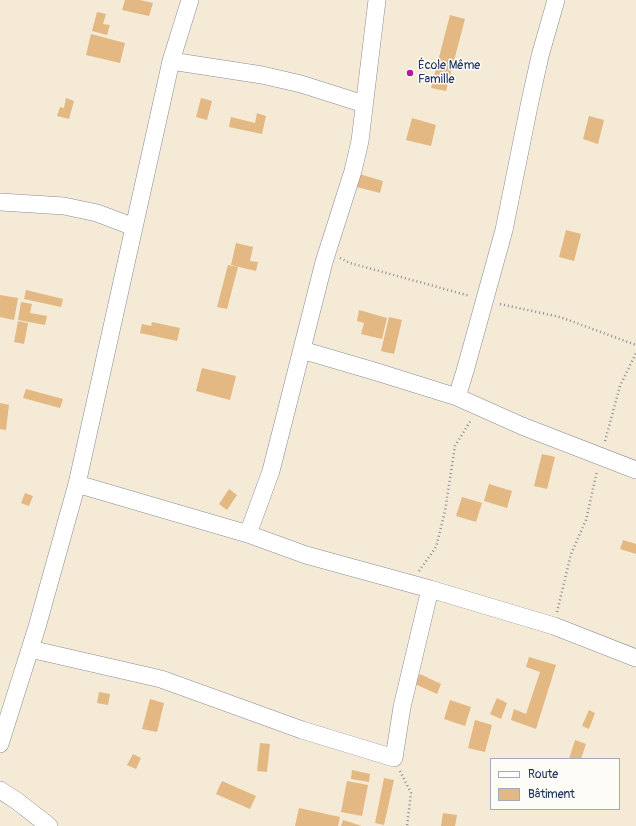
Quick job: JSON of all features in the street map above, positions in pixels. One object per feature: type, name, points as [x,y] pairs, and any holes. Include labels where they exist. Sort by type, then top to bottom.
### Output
[{"type":"street","points":[[0,744],[3,726],[30,649],[77,484],[171,61],[190,0]]},
{"type":"street","points":[[248,534],[271,471],[327,252],[353,171],[360,141],[377,0]]},
{"type":"street","points":[[457,397],[504,230],[530,99],[556,0]]},
{"type":"street","points":[[171,61],[262,75],[301,84],[364,104]]},
{"type":"street","points":[[0,202],[64,206],[97,213],[134,226]]},
{"type":"street","points":[[302,350],[457,397],[479,408],[636,470]]},
{"type":"street","points":[[77,484],[248,534],[306,554],[411,583],[554,626],[636,658]]},
{"type":"street","points":[[30,649],[161,679],[302,730],[394,758],[402,707],[430,589]]},
{"type":"street","points":[[0,790],[17,801],[49,826]]},
{"type":"path","points":[[327,252],[350,263],[485,300],[560,317],[636,345]]},
{"type":"path","points":[[554,626],[571,554],[586,520],[600,456],[620,386],[636,353]]},
{"type":"path","points":[[411,583],[436,547],[445,511],[455,446],[479,408]]},
{"type":"path","points":[[394,758],[411,793],[407,826]]},
{"type":"building","points":[[125,0],[140,0],[153,3],[149,16],[122,10]]},
{"type":"building","points":[[97,12],[106,14],[103,24],[110,25],[107,35],[92,31]]},
{"type":"building","points":[[450,15],[465,19],[446,91],[431,88]]},
{"type":"building","points":[[91,34],[125,43],[120,63],[86,55]]},
{"type":"building","points":[[66,98],[74,101],[69,119],[57,116],[60,107],[64,108]]},
{"type":"building","points":[[201,98],[212,101],[207,120],[196,117]]},
{"type":"building","points":[[257,113],[266,116],[262,134],[229,127],[231,117],[255,123]]},
{"type":"building","points":[[589,116],[604,120],[598,144],[583,139]]},
{"type":"building","points":[[412,118],[436,125],[431,146],[406,140]]},
{"type":"building","points":[[356,173],[383,181],[380,193],[353,186]]},
{"type":"building","points":[[566,230],[581,234],[574,261],[559,257]]},
{"type":"building","points":[[236,243],[253,247],[250,261],[258,262],[256,271],[231,265]]},
{"type":"building","points":[[228,265],[238,267],[227,309],[217,307]]},
{"type":"building","points":[[26,290],[63,299],[61,307],[24,299]]},
{"type":"building","points":[[0,295],[18,298],[14,320],[0,317]]},
{"type":"building","points":[[21,302],[32,304],[30,313],[47,316],[45,325],[18,320]]},
{"type":"building","points":[[359,310],[387,318],[382,339],[361,334],[364,323],[357,321]]},
{"type":"building","points":[[389,317],[402,320],[394,354],[381,351]]},
{"type":"building","points":[[18,321],[28,323],[24,344],[14,342]]},
{"type":"building","points":[[152,322],[180,328],[177,341],[140,333],[142,324],[151,326]]},
{"type":"building","points":[[202,368],[236,376],[230,400],[196,391]]},
{"type":"building","points":[[26,389],[63,399],[60,408],[23,398]]},
{"type":"building","points":[[0,403],[9,405],[6,430],[0,429]]},
{"type":"building","points":[[542,454],[555,457],[547,489],[534,486]]},
{"type":"building","points":[[489,484],[512,491],[507,508],[484,501]]},
{"type":"building","points":[[229,489],[237,495],[227,510],[219,504]]},
{"type":"building","points":[[25,493],[33,496],[29,506],[21,503]]},
{"type":"building","points":[[462,497],[482,503],[476,522],[456,516]]},
{"type":"building","points":[[623,540],[636,544],[636,554],[620,549]]},
{"type":"building","points":[[529,657],[556,665],[536,729],[511,720],[514,709],[526,714],[540,672],[526,667]]},
{"type":"building","points":[[420,674],[441,684],[437,694],[415,684]]},
{"type":"building","points":[[99,692],[110,694],[108,705],[97,703]]},
{"type":"building","points":[[497,698],[507,703],[501,719],[490,714]]},
{"type":"building","points":[[150,699],[164,703],[157,732],[142,729]]},
{"type":"building","points":[[450,700],[471,707],[465,726],[444,719]]},
{"type":"building","points":[[589,710],[595,713],[589,729],[582,726]]},
{"type":"building","points":[[475,720],[492,725],[485,752],[468,748]]},
{"type":"building","points":[[575,740],[586,744],[581,758],[569,758]]},
{"type":"building","points":[[260,743],[270,744],[267,772],[257,771]]},
{"type":"building","points":[[133,754],[141,758],[136,769],[127,765]]},
{"type":"building","points":[[352,770],[370,774],[369,782],[351,779]]},
{"type":"building","points":[[384,778],[394,780],[384,825],[375,823]]},
{"type":"building","points":[[222,781],[256,796],[250,809],[216,794]]},
{"type":"building","points":[[347,781],[368,785],[362,816],[341,812]]},
{"type":"building","points":[[299,808],[340,817],[338,826],[295,826]]},
{"type":"building","points":[[443,813],[457,815],[455,826],[441,826]]},
{"type":"building","points":[[343,820],[362,826],[341,826]]},
{"type":"place","name":"École Même Famille","points":[[410,73]]}]
